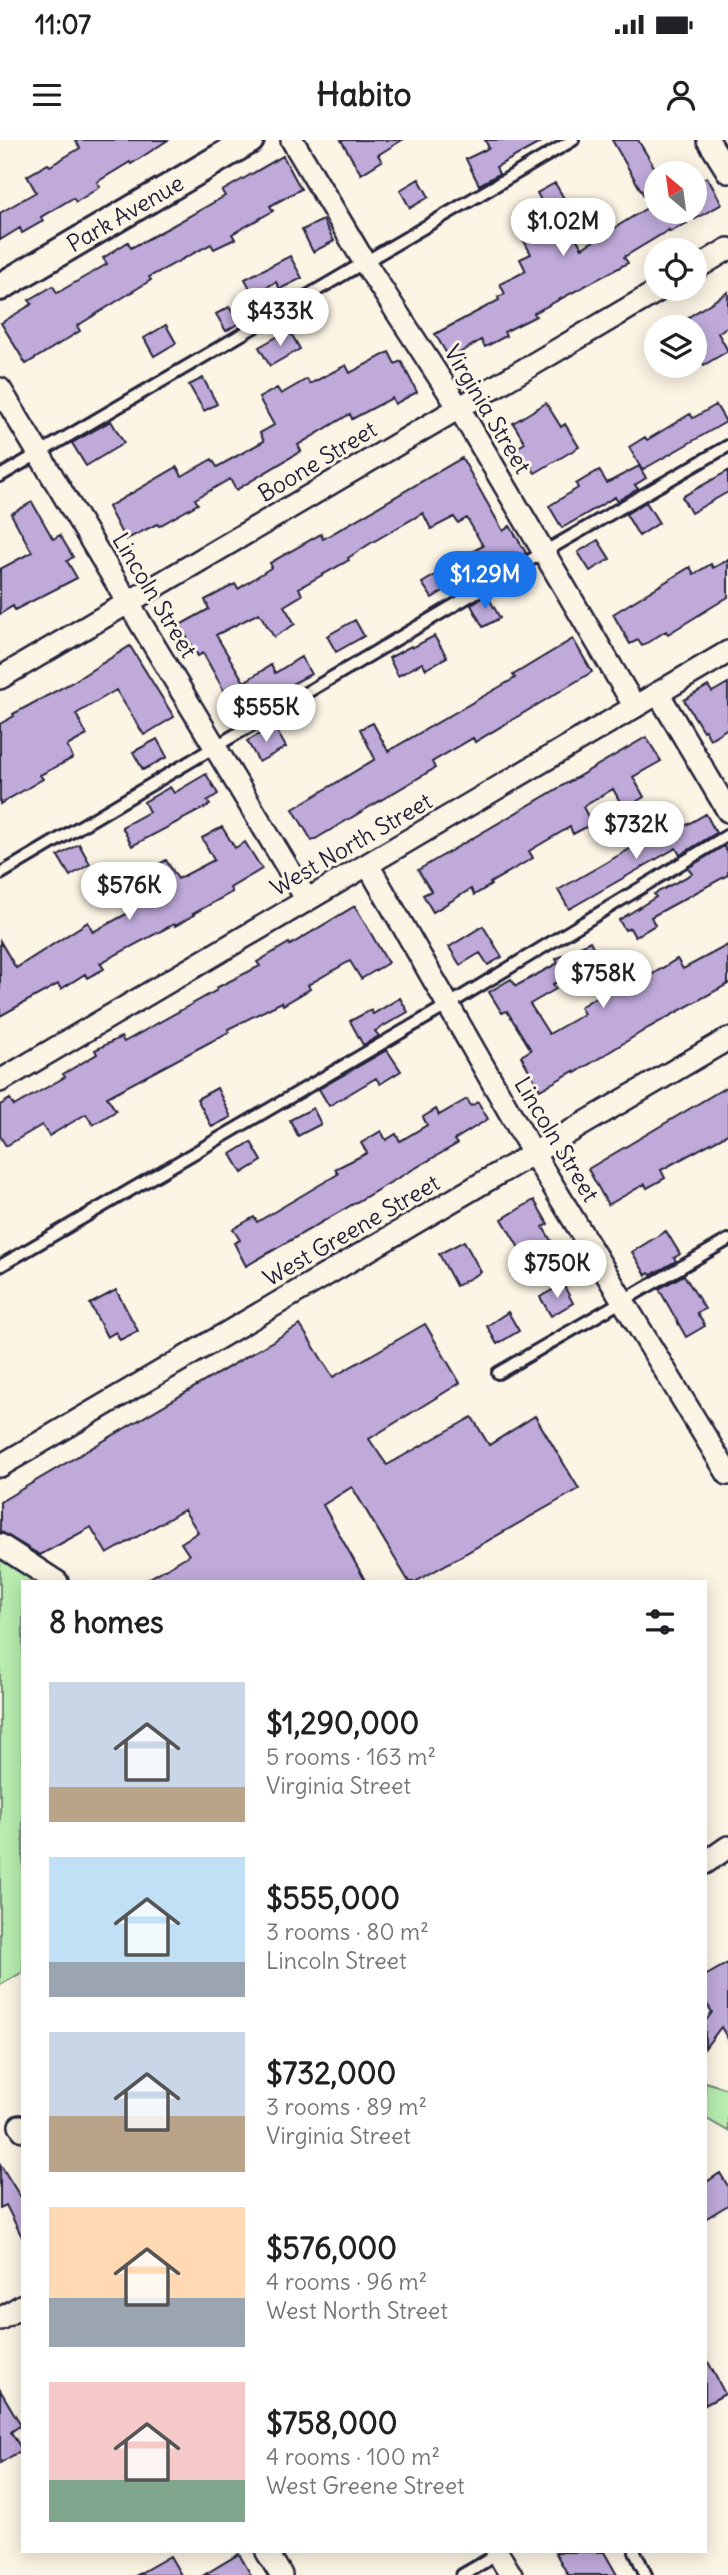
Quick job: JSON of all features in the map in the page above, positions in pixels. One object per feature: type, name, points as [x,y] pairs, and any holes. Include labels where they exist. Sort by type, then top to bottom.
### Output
[{"type":"street","name":"Park Avenue","points":[[0,286],[250,140]]},
{"type":"street","name":"Virginia Street","points":[[292,140],[365,263],[459,408],[635,707]]},
{"type":"street","points":[[708,140],[728,172]]},
{"type":"street","points":[[707,262],[728,249]]},
{"type":"street","name":"Boone Street","points":[[0,678],[644,299]]},
{"type":"street","name":"Lincoln Street","points":[[0,389],[307,900]]},
{"type":"street","name":"West North Street","points":[[0,1081],[728,652]]},
{"type":"street","points":[[658,693],[728,811]]},
{"type":"street","name":"Lincoln Street","points":[[368,864],[533,1153],[624,1302],[720,1442],[728,1474]]},
{"type":"street","name":"West Greene Street","points":[[0,1466],[728,1039]]},
{"type":"street","points":[[0,1545],[54,1580]]},
{"type":"street","points":[[707,1862],[728,1847]]},
{"type":"street","points":[[0,2319],[21,2306]]},
{"type":"street","points":[[268,2553],[281,2575]]},
{"type":"street","points":[[500,2553],[511,2575]]},
{"type":"lane","points":[[0,475],[573,140]]},
{"type":"lane","points":[[0,874],[728,446]]},
{"type":"lane","points":[[0,1266],[448,1005],[728,835]]},
{"type":"lane","points":[[498,1373],[728,1240]]},
{"type":"lane","points":[[462,2575],[497,2553]]},
{"type":"lane","points":[[635,2553],[646,2575]]},
{"type":"green space","points":[[0,1545],[54,1580],[21,1580],[21,1973],[0,1985]]},
{"type":"green space","points":[[707,2083],[728,2089],[728,2131],[707,2119]]},
{"type":"building","points":[[75,140],[168,140],[97,182],[100,187],[76,202],[73,198],[41,217],[43,221],[22,233],[20,228],[0,240],[0,213],[36,192],[27,176],[80,148]]},
{"type":"building","points":[[341,140],[402,140],[378,155],[382,161],[361,174]]},
{"type":"building","points":[[485,140],[545,140],[496,167],[499,174],[479,185],[466,159],[489,148]]},
{"type":"building","points":[[612,140],[638,140],[651,161],[644,161],[644,196]]},
{"type":"building","points":[[283,156],[301,189],[270,206],[273,211],[232,234],[235,239],[214,249],[211,244],[149,277],[151,280],[77,326],[80,331],[26,364],[1,323],[32,304],[29,300],[53,286],[57,293],[107,264],[103,258],[128,242],[131,248],[170,227],[225,196],[222,191]]},
{"type":"building","points":[[707,177],[722,204],[707,212]]},
{"type":"building","points":[[419,179],[429,197],[410,208],[400,190]]},
{"type":"building","points":[[555,183],[572,212],[564,217],[582,248],[644,210],[644,224],[685,224],[656,238],[644,238],[644,245],[624,257],[628,263],[534,313],[536,316],[504,332],[506,336],[485,347],[481,340],[450,359],[435,334],[499,300],[498,297],[505,294],[500,284],[526,271],[520,259],[531,254],[514,222],[544,206],[537,193]]},
{"type":"building","points":[[323,220],[334,241],[313,252],[302,230]]},
{"type":"building","points":[[290,256],[302,278],[280,289],[276,282],[253,294],[245,279]]},
{"type":"building","points":[[728,292],[728,326],[718,333],[728,351],[707,363],[707,315],[692,315]]},
{"type":"building","points":[[229,307],[239,323],[226,331],[216,314]]},
{"type":"building","points":[[166,325],[176,343],[154,356],[144,338]]},
{"type":"building","points":[[289,330],[300,349],[270,366],[259,347]]},
{"type":"building","points":[[389,352],[395,364],[401,361],[417,392],[395,404],[392,398],[352,419],[350,414],[298,445],[301,451],[236,490],[230,479],[195,499],[198,504],[159,526],[157,524],[125,540],[108,507],[177,467],[182,476],[212,459],[217,467],[264,441],[260,433],[274,425],[259,398],[277,388],[281,394],[307,379],[310,384],[346,365],[350,373]]},
{"type":"building","points":[[203,378],[217,404],[204,411],[189,385]]},
{"type":"building","points":[[546,403],[561,427],[565,424],[579,447],[535,473],[529,463],[525,466],[515,449],[525,443],[513,423]]},
{"type":"building","points":[[716,405],[726,422],[642,470],[629,447],[645,437],[647,440],[690,414],[693,418]]},
{"type":"building","points":[[111,421],[124,443],[86,466],[72,443]]},
{"type":"building","points":[[462,458],[503,531],[510,526],[526,553],[463,591],[458,582],[432,598],[422,583],[450,566],[448,564],[483,546],[467,518],[458,523],[454,517],[431,529],[423,513],[299,588],[302,595],[284,606],[295,624],[274,637],[259,613],[216,635],[244,682],[271,665],[275,673],[301,657],[311,674],[262,700],[259,695],[234,709],[203,653],[198,656],[180,625],[209,609],[205,600],[235,584],[238,589],[272,567],[270,563],[321,534],[323,539]]},
{"type":"building","points":[[639,466],[646,478],[635,485],[638,489],[617,501],[615,497],[562,528],[549,506],[578,488],[576,484],[599,470],[607,483]]},
{"type":"building","points":[[728,471],[728,492],[691,513],[682,497]]},
{"type":"building","points":[[32,502],[53,539],[60,535],[73,557],[67,561],[77,578],[15,610],[13,606],[0,614],[0,569],[32,552],[11,514]]},
{"type":"building","points":[[646,502],[659,523],[639,536],[626,514]]},
{"type":"building","points":[[598,540],[610,559],[590,571],[578,552]]},
{"type":"building","points":[[728,560],[728,597],[668,634],[666,631],[642,646],[638,640],[630,644],[613,614],[690,567],[694,574],[711,564],[713,568]]},
{"type":"building","points":[[487,595],[500,618],[483,627],[471,605]]},
{"type":"building","points":[[355,620],[364,636],[336,652],[327,636]]},
{"type":"building","points":[[434,636],[447,657],[426,669],[422,663],[398,676],[389,658]]},
{"type":"building","points":[[573,639],[592,672],[475,742],[473,738],[432,762],[435,768],[312,841],[293,809],[375,759],[360,729],[373,723],[388,751],[515,678],[513,675]]},
{"type":"building","points":[[130,646],[174,717],[144,735],[116,690],[76,714],[87,735],[67,746],[73,758],[40,775],[43,779],[0,804],[0,724]]},
{"type":"building","points":[[728,683],[728,728],[710,739],[684,700],[708,686],[712,692]]},
{"type":"building","points":[[274,726],[286,747],[259,762],[247,741]]},
{"type":"building","points":[[646,737],[661,761],[633,777],[644,797],[624,809],[613,789],[583,807],[592,824],[573,834],[570,827],[529,851],[533,858],[490,883],[491,885],[474,895],[471,889],[433,912],[423,895],[431,891],[418,870]]},
{"type":"building","points":[[157,739],[167,757],[143,770],[133,752]]},
{"type":"building","points":[[206,774],[218,794],[207,801],[210,805],[132,846],[122,827],[149,812],[144,802],[170,787],[174,793]]},
{"type":"building","points":[[706,814],[716,833],[680,855],[676,848],[569,909],[558,890],[649,838],[653,844]]},
{"type":"building","points":[[222,827],[235,848],[245,842],[262,869],[230,888],[232,892],[194,915],[100,963],[104,969],[87,978],[85,974],[61,989],[58,984],[0,1016],[0,941],[16,968],[88,922],[93,932],[132,911],[130,907],[133,905],[126,894],[148,881],[144,873],[166,860],[178,879],[214,860],[202,838]]},
{"type":"building","points":[[79,844],[90,864],[70,876],[58,856]]},
{"type":"building","points":[[724,846],[728,853],[728,875],[651,917],[655,925],[635,937],[630,928],[625,930],[619,920],[656,897],[654,894],[692,874],[688,868]]},
{"type":"building","points":[[355,906],[388,963],[361,979],[350,961],[308,985],[310,989],[283,1005],[282,1002],[228,1029],[229,1032],[107,1097],[116,1111],[93,1125],[86,1114],[49,1136],[42,1125],[6,1146],[0,1136],[0,1105],[10,1099],[14,1106],[65,1077],[63,1074],[97,1054],[95,1050],[121,1037],[124,1042],[217,990],[216,988],[260,966],[257,962]]},
{"type":"building","points":[[483,926],[502,957],[488,965],[480,953],[460,965],[449,947]]},
{"type":"building","points":[[590,941],[600,960],[553,984],[556,989],[530,1004],[549,1034],[584,1014],[580,1007],[604,992],[606,996],[648,970],[651,975],[677,959],[683,969],[728,945],[728,984],[648,1028],[575,1073],[574,1071],[540,1090],[521,1056],[531,1050],[507,1011],[502,1013],[489,992],[511,979],[516,986],[558,963],[556,959]]},
{"type":"building","points":[[400,998],[408,1012],[375,1031],[379,1036],[363,1045],[350,1021],[371,1010],[373,1014]]},
{"type":"building","points":[[387,1050],[401,1071],[380,1084],[376,1078],[329,1106],[319,1089]]},
{"type":"building","points":[[728,1086],[728,1134],[661,1170],[665,1178],[647,1188],[645,1184],[608,1205],[588,1169]]},
{"type":"building","points":[[217,1088],[231,1117],[212,1127],[197,1099]]},
{"type":"building","points":[[467,1099],[471,1106],[478,1102],[488,1119],[454,1140],[457,1144],[246,1266],[234,1243],[240,1240],[233,1229],[254,1217],[257,1222],[338,1174],[335,1169],[367,1153],[361,1143],[381,1131],[386,1140],[396,1134],[400,1141],[427,1125],[423,1117],[436,1109],[439,1115]]},
{"type":"building","points":[[313,1108],[321,1124],[298,1136],[290,1120]]},
{"type":"building","points":[[251,1142],[262,1161],[242,1173],[231,1154]]},
{"type":"building","points":[[534,1200],[548,1224],[543,1227],[553,1244],[526,1260],[502,1219]]},
{"type":"building","points":[[666,1231],[680,1254],[674,1258],[676,1261],[651,1275],[646,1275],[632,1252]]},
{"type":"building","points":[[464,1241],[481,1272],[456,1286],[439,1254]]},
{"type":"building","points":[[684,1275],[705,1309],[697,1313],[705,1326],[686,1337],[659,1289]]},
{"type":"building","points":[[563,1284],[573,1303],[551,1316],[540,1297]]},
{"type":"building","points":[[116,1290],[138,1331],[120,1340],[116,1332],[107,1337],[90,1304]]},
{"type":"building","points":[[508,1312],[519,1331],[497,1344],[487,1326]]},
{"type":"building","points":[[425,1324],[460,1383],[369,1439],[387,1465],[472,1417],[489,1445],[535,1416],[579,1489],[419,1580],[408,1580],[352,1487],[323,1505],[365,1580],[146,1580],[189,1555],[181,1543],[198,1532],[184,1510],[107,1554],[91,1527],[40,1555],[0,1531],[0,1502],[300,1325],[333,1377]]},
{"type":"building","points":[[728,1963],[728,2039],[721,2027],[707,2045],[707,2019],[712,2012],[707,2004],[707,1975]]},
{"type":"building","points":[[0,2164],[21,2198],[21,2235],[6,2205],[0,2208]]},
{"type":"building","points":[[720,2173],[728,2186],[728,2205],[707,2218],[707,2182]]},
{"type":"building","points":[[707,2360],[725,2394],[707,2404]]},
{"type":"building","points":[[0,2390],[21,2425],[11,2432],[21,2451],[0,2463]]},
{"type":"building","points":[[556,2553],[605,2553],[617,2575],[568,2575]]},
{"type":"building","points":[[239,2554],[251,2575],[204,2575]]},
{"type":"building","points":[[170,2556],[181,2575],[137,2575]]}]
